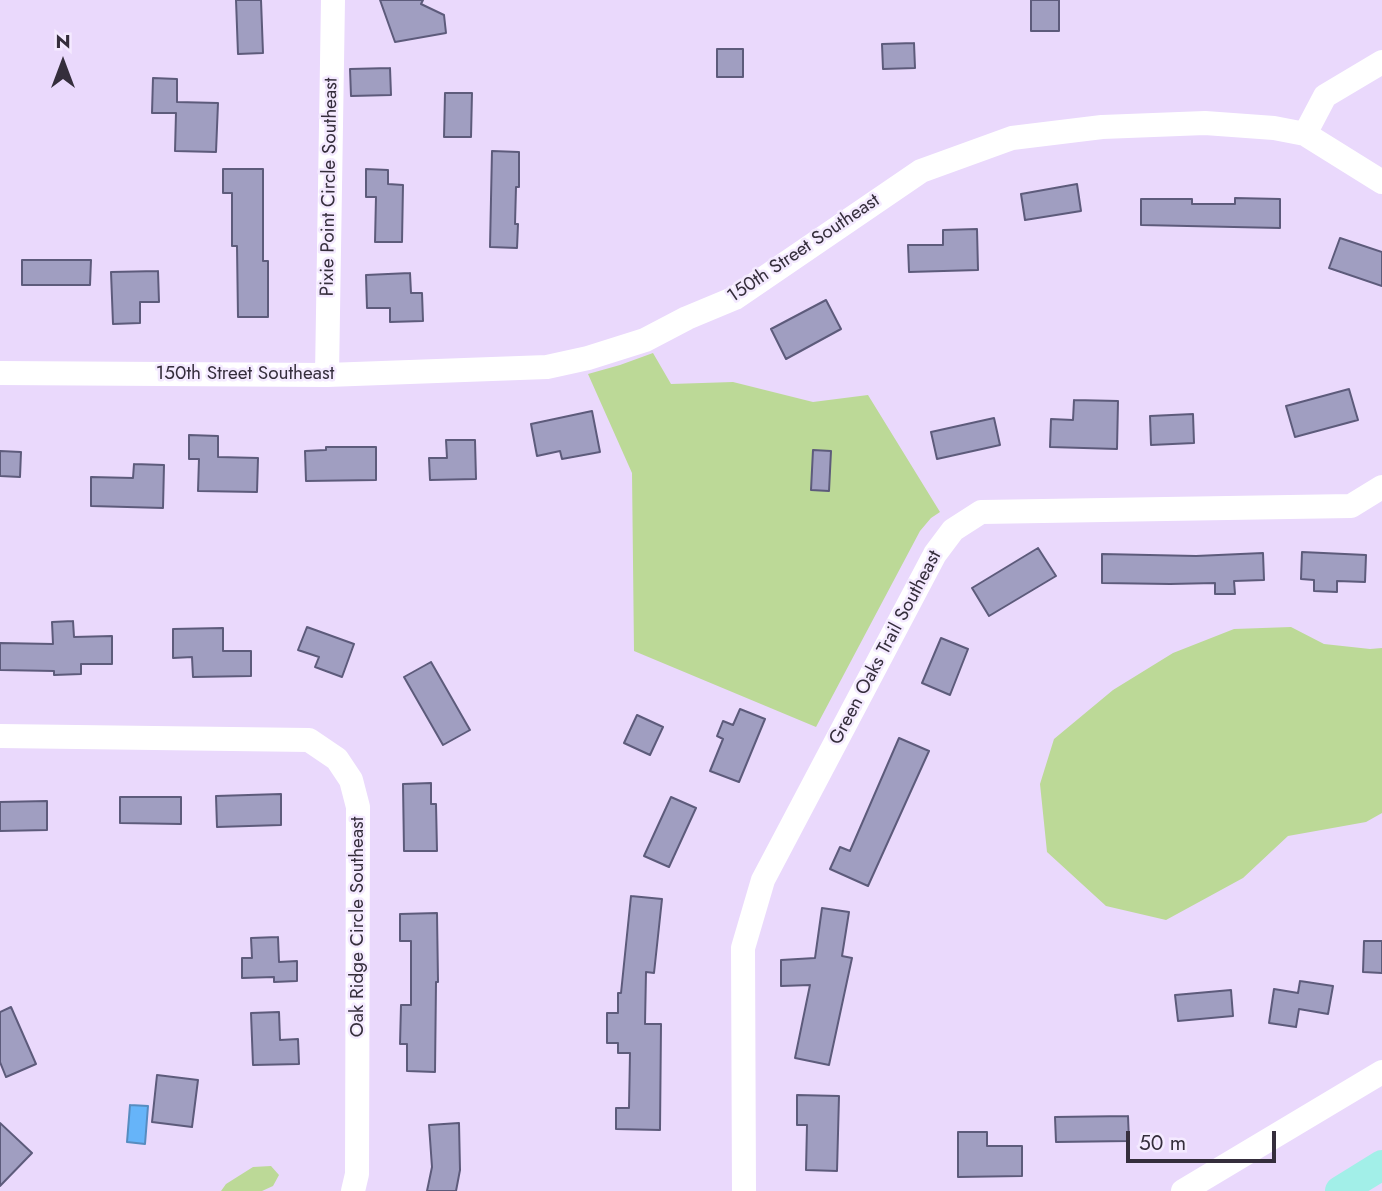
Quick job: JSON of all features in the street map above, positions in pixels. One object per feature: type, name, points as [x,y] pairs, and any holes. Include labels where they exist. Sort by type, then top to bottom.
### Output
[{"type":"main road","points":[[1340,1191],[1382,1166]]},
{"type":"street","name":"Pixie Point Circle Southeast","points":[[327,375],[332,0]]},
{"type":"street","points":[[1306,134],[1325,96],[1382,62]]},
{"type":"street","name":"150th Street Southeast","points":[[0,373],[327,375],[547,367],[587,358],[645,340],[687,318],[735,298],[921,171],[1012,138],[1102,127],[1205,123],[1275,128],[1306,134],[1382,182]]},
{"type":"street","name":"Green Oaks Trail Southeast","points":[[744,1191],[743,948],[763,880],[935,554],[953,530],[981,512],[1351,506],[1382,487]]},
{"type":"street","name":"Oak Ridge Circle Southeast","points":[[0,736],[309,740],[337,759],[351,780],[358,807],[357,1174],[353,1191]]},
{"type":"street","points":[[1183,1191],[1382,1072]]},
{"type":"green space","points":[[653,353],[671,384],[733,382],[813,402],[868,395],[940,512],[920,531],[816,727],[634,651],[632,473],[588,374]]},
{"type":"green space","points":[[1291,627],[1324,644],[1382,648],[1382,813],[1366,822],[1288,836],[1243,878],[1166,920],[1106,906],[1047,852],[1040,784],[1054,739],[1113,690],[1173,653],[1234,629]]},
{"type":"green space","points":[[271,1166],[279,1175],[273,1186],[262,1191],[221,1191],[226,1184],[253,1167]]},
{"type":"water","points":[[130,1105],[148,1106],[145,1144],[127,1142]]},
{"type":"building","points":[[236,0],[261,0],[263,53],[238,54]]},
{"type":"building","points":[[380,0],[423,0],[421,4],[444,15],[446,33],[395,42]]},
{"type":"building","points":[[1031,0],[1059,0],[1059,31],[1031,31]]},
{"type":"building","points":[[914,43],[915,68],[883,69],[882,44]]},
{"type":"building","points":[[717,49],[743,49],[743,77],[717,77]]},
{"type":"building","points":[[390,68],[391,95],[351,96],[350,69]]},
{"type":"building","points":[[153,78],[177,79],[177,102],[218,103],[216,152],[175,151],[176,113],[152,113]]},
{"type":"building","points":[[445,93],[472,93],[471,137],[444,137]]},
{"type":"building","points":[[492,151],[519,152],[515,224],[518,224],[517,248],[490,247]]},
{"type":"building","points":[[223,169],[263,169],[263,261],[268,261],[268,317],[238,317],[237,246],[232,246],[232,193],[223,193]]},
{"type":"building","points":[[366,169],[388,170],[388,184],[403,185],[402,242],[375,242],[376,197],[366,197]]},
{"type":"building","points":[[1077,184],[1081,211],[1025,220],[1021,194]]},
{"type":"building","points":[[1235,198],[1280,199],[1280,228],[1141,225],[1141,199],[1192,199],[1192,204],[1235,204]]},
{"type":"building","points":[[977,229],[978,270],[909,272],[908,245],[943,245],[943,230]]},
{"type":"building","points":[[1340,238],[1382,252],[1382,286],[1329,268]]},
{"type":"building","points":[[22,260],[91,260],[90,285],[22,285]]},
{"type":"building","points":[[158,271],[159,302],[140,302],[140,323],[113,324],[111,272]]},
{"type":"building","points":[[410,273],[411,293],[422,293],[423,321],[390,322],[390,308],[367,308],[366,275]]},
{"type":"building","points":[[826,300],[841,329],[786,359],[771,329]]},
{"type":"building","points":[[1349,389],[1358,420],[1295,437],[1286,406]]},
{"type":"building","points":[[1074,400],[1118,401],[1117,449],[1050,447],[1051,419],[1073,420]]},
{"type":"building","points":[[592,411],[600,452],[562,459],[560,451],[537,456],[531,424]]},
{"type":"building","points":[[1193,414],[1194,443],[1151,445],[1150,416]]},
{"type":"building","points":[[994,418],[1000,445],[937,459],[931,432]]},
{"type":"building","points":[[189,435],[218,436],[218,457],[258,458],[257,492],[198,491],[199,459],[189,459]]},
{"type":"building","points":[[446,440],[475,440],[476,479],[430,480],[429,458],[447,458]]},
{"type":"building","points":[[326,447],[376,447],[376,480],[306,481],[305,451],[326,450]]},
{"type":"building","points":[[813,450],[831,451],[829,491],[811,490]]},
{"type":"building","points":[[0,451],[21,452],[20,477],[0,476]]},
{"type":"building","points":[[134,464],[164,465],[163,508],[91,506],[91,477],[133,478]]},
{"type":"building","points":[[1038,548],[1056,576],[989,616],[972,588]]},
{"type":"building","points":[[1302,552],[1366,555],[1365,582],[1337,581],[1337,592],[1314,591],[1314,580],[1301,579]]},
{"type":"building","points":[[1263,553],[1264,580],[1234,581],[1235,594],[1215,594],[1215,583],[1102,583],[1102,554],[1196,556]]},
{"type":"building","points":[[73,621],[74,637],[112,636],[112,664],[81,664],[81,674],[54,675],[54,671],[0,670],[0,643],[53,644],[52,622]]},
{"type":"building","points":[[307,627],[354,644],[342,677],[315,667],[319,657],[298,650]]},
{"type":"building","points":[[223,628],[223,651],[251,651],[251,676],[193,677],[192,657],[173,658],[173,629]]},
{"type":"building","points":[[941,638],[968,649],[950,695],[922,683]]},
{"type":"building","points":[[431,662],[470,730],[443,745],[404,677]]},
{"type":"building","points":[[740,709],[765,719],[739,782],[710,771],[723,739],[717,736],[723,721],[733,725]]},
{"type":"building","points":[[637,715],[663,727],[650,755],[624,743]]},
{"type":"building","points":[[899,738],[929,751],[868,886],[830,869],[840,847],[850,851]]},
{"type":"building","points":[[431,783],[431,804],[436,804],[437,851],[404,851],[403,784]]},
{"type":"building","points":[[281,794],[281,825],[217,827],[216,796]]},
{"type":"building","points":[[120,797],[181,797],[181,824],[120,823]]},
{"type":"building","points":[[671,797],[696,808],[669,867],[644,856]]},
{"type":"building","points":[[47,801],[47,830],[0,831],[0,802]]},
{"type":"building","points":[[631,896],[662,899],[654,973],[646,972],[645,1024],[661,1024],[660,1130],[616,1129],[616,1108],[629,1108],[630,1053],[618,1053],[618,1043],[607,1043],[607,1013],[618,1013],[618,993],[621,993]]},
{"type":"building","points":[[822,908],[849,912],[842,956],[852,958],[829,1065],[795,1058],[810,985],[781,986],[781,960],[815,958]]},
{"type":"building","points":[[437,913],[435,1072],[407,1071],[407,1044],[400,1044],[401,1005],[411,1005],[411,941],[400,941],[400,914]]},
{"type":"building","points":[[278,937],[279,962],[297,961],[297,981],[274,982],[274,977],[242,978],[242,958],[252,958],[251,938]]},
{"type":"building","points":[[1364,941],[1382,941],[1382,973],[1363,972]]},
{"type":"building","points":[[1300,981],[1333,986],[1328,1014],[1299,1009],[1296,1027],[1269,1023],[1274,989],[1298,993]]},
{"type":"building","points":[[1231,990],[1233,1016],[1178,1021],[1175,995]]},
{"type":"building","points":[[11,1007],[36,1064],[6,1077],[0,1062],[0,1012]]},
{"type":"building","points":[[279,1012],[280,1040],[298,1039],[299,1064],[253,1065],[251,1013]]},
{"type":"building","points":[[157,1075],[198,1080],[192,1127],[152,1122]]},
{"type":"building","points":[[797,1095],[839,1096],[837,1171],[806,1170],[807,1125],[797,1125]]},
{"type":"building","points":[[1128,1116],[1129,1141],[1056,1142],[1055,1117]]},
{"type":"building","points":[[0,1123],[32,1153],[0,1186]]},
{"type":"building","points":[[459,1123],[460,1170],[456,1191],[427,1191],[432,1167],[429,1125]]},
{"type":"building","points":[[958,1132],[987,1132],[987,1146],[1022,1146],[1022,1176],[958,1177]]}]
